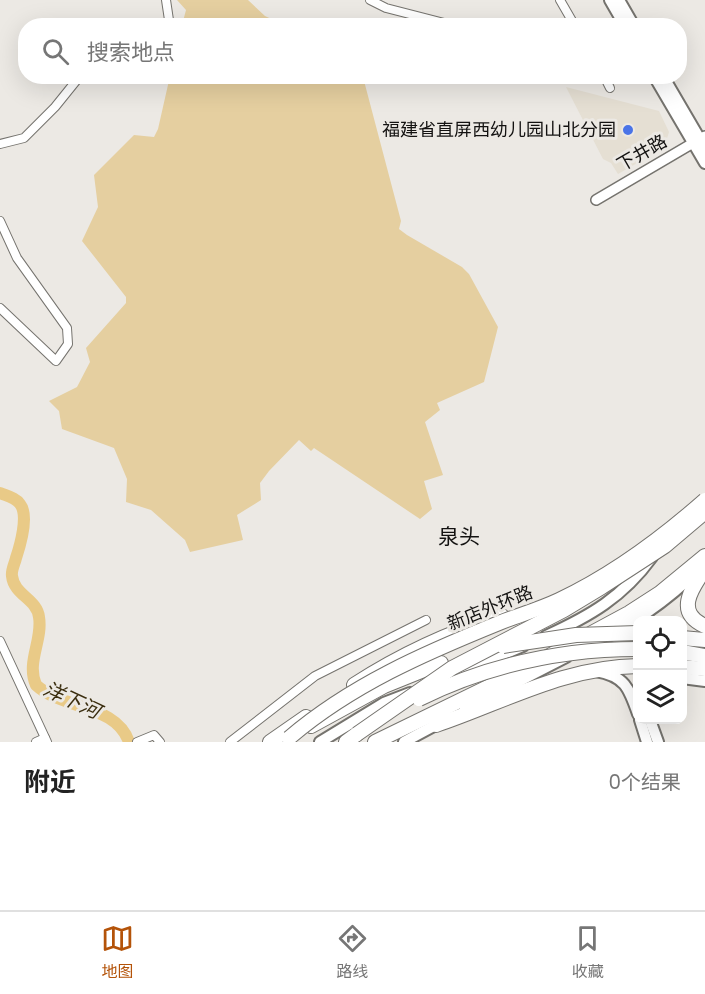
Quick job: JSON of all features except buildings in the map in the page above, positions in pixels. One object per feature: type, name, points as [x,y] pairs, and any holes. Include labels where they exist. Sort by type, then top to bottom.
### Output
[{"type":"highway","name":"新店外环路","points":[[286,740],[330,706],[395,668],[467,636],[558,601],[598,579],[659,537],[705,500]]},
{"type":"highway","name":"新店外环路","points":[[351,738],[452,668],[564,610],[602,587],[665,546],[705,512]]},
{"type":"highway","points":[[433,720],[635,610],[671,585],[705,556]]},
{"type":"highway","points":[[705,569],[686,602],[695,619],[705,626]]},
{"type":"highway","points":[[270,742],[330,700],[399,657],[464,628],[529,608]]},
{"type":"highway","points":[[286,740],[384,686],[441,663],[515,643],[576,635],[633,633]]},
{"type":"highway","points":[[687,638],[705,640]]},
{"type":"highway","points":[[351,738],[412,702],[454,682],[497,668],[540,657],[633,649]]},
{"type":"highway","points":[[687,653],[705,656]]},
{"type":"highway","points":[[375,742],[433,720],[482,709],[545,683],[590,670],[633,666]]},
{"type":"highway","points":[[687,667],[705,669]]},
{"type":"main road","points":[[610,0],[620,18]]},
{"type":"main road","points":[[619,0],[629,18]]},
{"type":"main road","points":[[660,84],[701,141]]},
{"type":"main road","points":[[668,84],[701,141],[705,163]]},
{"type":"main road","points":[[320,742],[384,703],[505,655],[585,618],[637,578],[705,491]]},
{"type":"main road","points":[[529,608],[620,581],[667,538]]},
{"type":"main road","points":[[404,742],[433,720],[498,691],[628,626],[676,591],[705,563]]},
{"type":"main road","points":[[590,670],[610,675],[623,682],[633,700]]},
{"type":"main road","points":[[687,679],[705,681]]},
{"type":"main road","points":[[641,724],[647,742]]},
{"type":"main road","points":[[651,724],[658,742]]},
{"type":"street","points":[[166,0],[168,18]]},
{"type":"street","points":[[370,0],[386,8],[425,18]]},
{"type":"street","points":[[560,0],[570,18]]},
{"type":"street","points":[[0,144],[24,138],[55,107],[74,84]]},
{"type":"street","points":[[608,84],[610,88]]},
{"type":"street","name":"下井路","points":[[596,200],[701,141]]},
{"type":"street","points":[[0,221],[16,258],[67,328],[68,344],[57,361],[0,308]]},
{"type":"street","points":[[230,742],[315,676],[426,620]]},
{"type":"street","points":[[0,641],[46,740],[36,742]]},
{"type":"street","points":[[141,740],[154,735],[160,742]]},
{"type":"shaded area","points":[[177,0],[248,0],[269,18],[184,18],[186,10]]},
{"type":"shaded area","points":[[168,84],[365,84],[401,221],[399,229],[462,267],[469,274],[498,327],[484,382],[437,403],[440,410],[425,422],[443,475],[424,481],[432,509],[420,519],[314,448],[311,451],[299,440],[260,483],[261,500],[237,515],[243,540],[190,552],[185,540],[151,510],[126,502],[127,479],[114,448],[62,429],[59,411],[49,401],[77,387],[90,362],[86,348],[126,303],[126,297],[82,241],[98,207],[94,175],[134,135],[154,137]]},
{"type":"shaded area","name":"福建省直屏西幼儿园山北分园","points":[[566,87],[659,111],[669,132],[665,145],[662,149],[618,174],[611,163],[603,159]]},
{"type":"waterway","name":"洋下河","points":[[0,493],[16,500],[23,509],[23,531],[12,576],[17,588],[34,606],[39,617],[40,626],[33,668],[36,685],[47,693],[113,721],[129,742]]},
{"type":"place","name":"福建省直屏西幼儿园山北分园","points":[[628,130]]},
{"type":"district","name":"泉头","points":[[459,537]]}]
